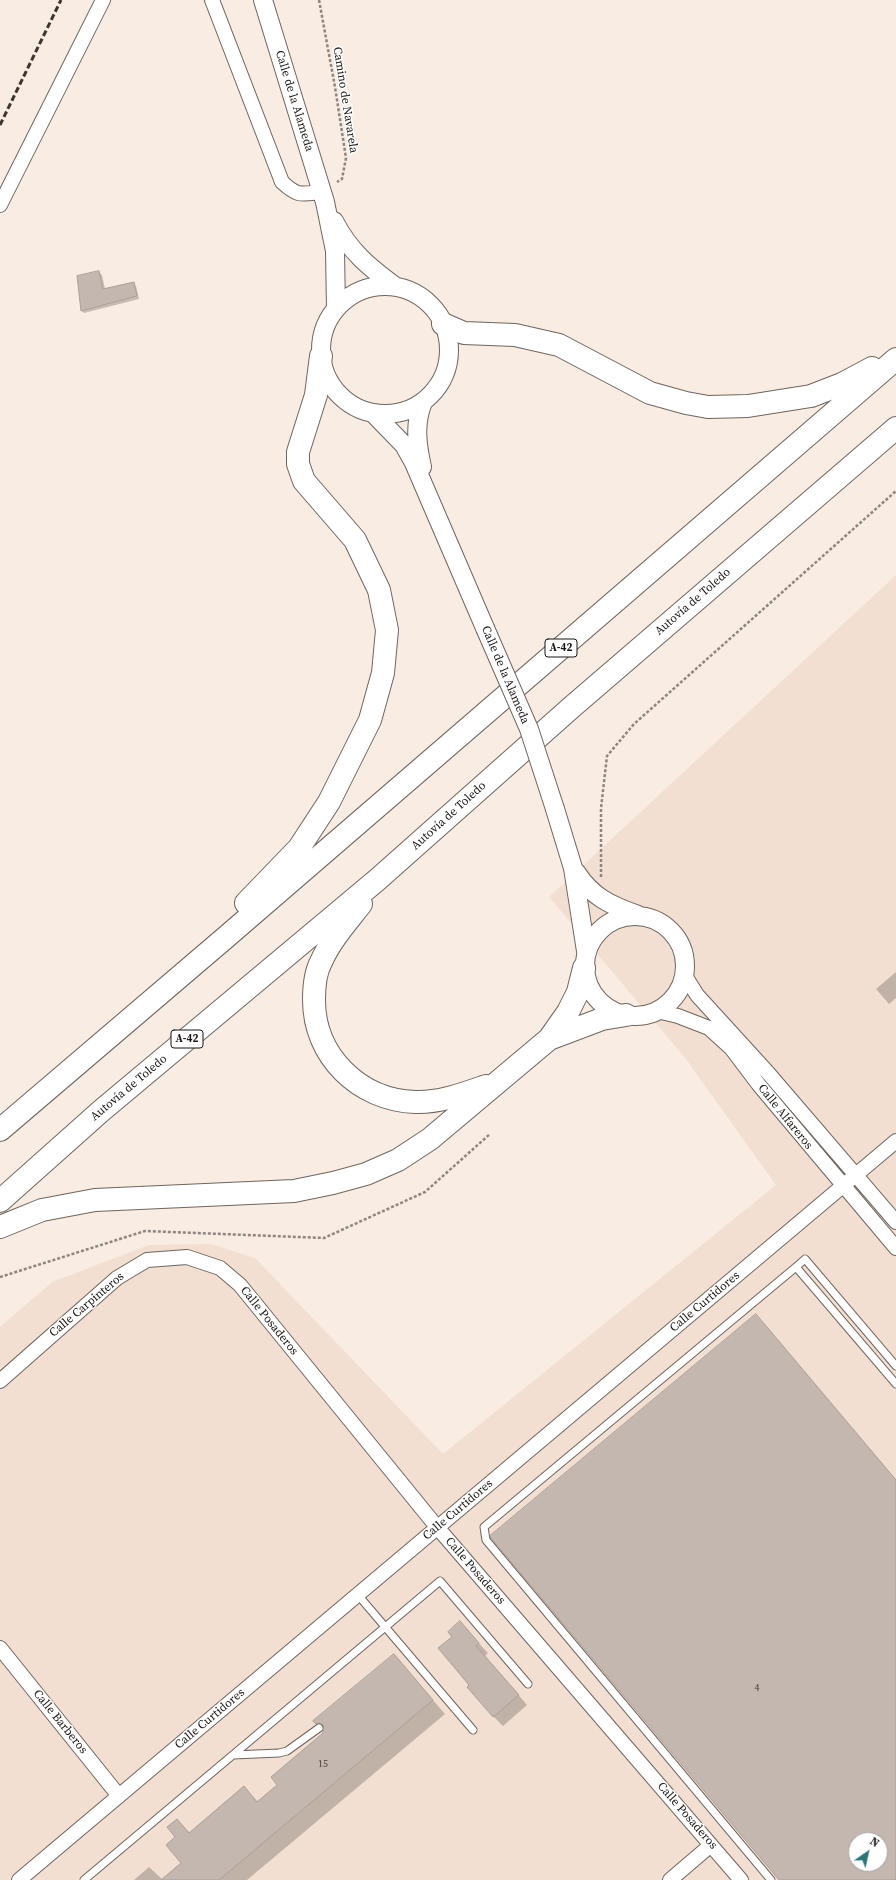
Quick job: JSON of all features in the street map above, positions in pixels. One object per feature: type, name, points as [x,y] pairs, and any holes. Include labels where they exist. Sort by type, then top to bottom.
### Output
[{"type":"highway","points":[[443,324],[464,333],[514,335],[559,344],[650,393],[686,403],[708,407],[748,406],[811,396],[842,384],[896,355]]},
{"type":"highway","points":[[225,938],[232,918],[299,848],[329,802],[370,720],[383,673],[386,630],[379,590],[354,540],[304,481],[298,464],[298,452],[316,395],[321,356]]},
{"type":"highway","name":"A-42","points":[[0,1130],[225,938],[896,358]]},
{"type":"highway","name":"Autovía de Toledo","points":[[0,1201],[101,1111],[377,880],[573,706],[896,428]]},
{"type":"highway","points":[[377,880],[320,962],[314,988],[314,1012],[320,1037],[328,1055],[357,1083],[374,1092],[393,1099],[415,1102],[438,1100],[464,1094],[498,1081]]},
{"type":"highway","points":[[0,1227],[42,1210],[95,1200],[294,1190],[333,1183],[366,1174],[398,1160],[430,1139],[549,1039],[568,1012],[578,992],[585,960]]},
{"type":"highway","points":[[549,1039],[602,1019],[626,1015]]},
{"type":"street","points":[[0,205],[103,0]]},
{"type":"street","points":[[212,0],[282,182],[290,190],[299,194],[324,197]]},
{"type":"street","name":"Calle de la Alameda","points":[[263,0],[324,197],[335,252],[336,309]]},
{"type":"street","name":"Calle de la Alameda","points":[[324,197],[349,246],[368,266],[396,287],[408,291],[429,304],[443,324],[449,348],[448,361],[440,384],[423,402],[418,414],[416,426],[417,442],[426,488]]},
{"type":"street","name":"Calle de la Alameda","points":[[396,287],[374,287],[363,290],[344,301],[336,309],[324,331],[321,356],[324,368],[334,388],[351,404],[372,413],[383,414],[404,411],[423,402]]},
{"type":"street","name":"Calle de la Alameda","points":[[372,413],[404,445],[426,488],[529,729],[573,868],[585,960]]},
{"type":"street","name":"Calle de la Alameda","points":[[573,868],[585,886],[597,897],[620,909],[639,916]]},
{"type":"street","points":[[639,916],[656,920],[670,930],[679,943],[685,958],[684,974],[680,989],[670,1002],[657,1011],[642,1016],[626,1015],[610,1010],[597,999],[588,985],[585,960],[594,936],[606,924],[622,917],[639,916]]},
{"type":"street","name":"Calle Alfareros","points":[[684,974],[697,995],[769,1074],[896,1222]]},
{"type":"street","name":"Calle Alfareros","points":[[657,1011],[678,1016],[709,1028],[731,1048],[759,1085],[896,1248]]},
{"type":"street","name":"Calle Curtidores","points":[[19,1880],[896,1141]]},
{"type":"street","name":"Calle Posaderos","points":[[187,1257],[220,1268],[240,1285],[438,1527],[740,1880]]},
{"type":"street","name":"Calle Carpinteros","points":[[0,1381],[117,1278],[147,1260],[187,1257]]},
{"type":"street","name":"Calle Barberos","points":[[0,1648],[119,1796]]},
{"type":"street","points":[[670,1880],[711,1845]]},
{"type":"lane","points":[[771,1880],[486,1540],[484,1527],[805,1259],[896,1366]]},
{"type":"lane","points":[[796,1267],[896,1384]]},
{"type":"lane","points":[[84,1880],[440,1581],[528,1684]]},
{"type":"lane","points":[[358,1594],[473,1730]]},
{"type":"lane","points":[[232,1756],[251,1753],[278,1753],[287,1751],[319,1728]]},
{"type":"path","name":"Camino de Navarela","points":[[319,0],[346,158],[342,178],[324,197]]},
{"type":"path","points":[[602,877],[601,808],[607,756],[634,724],[896,491]]},
{"type":"path","points":[[0,1277],[145,1231],[324,1238],[425,1192],[490,1134]]},
{"type":"shaded area","points":[[896,575],[896,1880],[0,1880],[0,1327],[52,1282],[149,1245],[211,1244],[255,1258],[443,1454],[776,1185],[686,1059],[549,897]]},
{"type":"building","points":[[99,271],[103,289],[134,282],[137,296],[81,311],[77,276]]},
{"type":"building","points":[[756,1314],[896,1480],[896,1880],[779,1880],[490,1536]]},
{"type":"building","points":[[460,1621],[479,1643],[476,1646],[519,1695],[493,1717],[467,1687],[469,1685],[438,1648],[452,1637],[448,1632]]},
{"type":"building","points":[[394,1654],[433,1700],[219,1880],[161,1880],[181,1863],[166,1845],[175,1837],[167,1827],[177,1819],[189,1833],[244,1786],[257,1802],[277,1785],[271,1777],[323,1733],[323,1725],[319,1723],[316,1724],[313,1721]]},
{"type":"railway","points":[[0,125],[61,0]]}]
